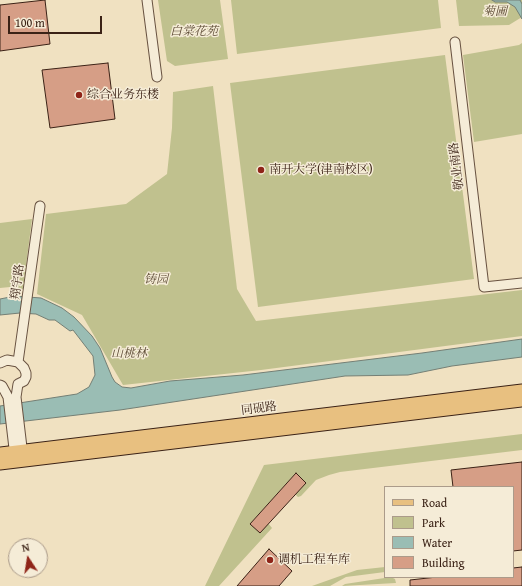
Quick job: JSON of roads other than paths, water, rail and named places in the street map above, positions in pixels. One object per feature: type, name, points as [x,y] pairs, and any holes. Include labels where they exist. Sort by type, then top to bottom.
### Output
[{"type":"main road","name":"同砚路","points":[[0,464],[19,456],[522,390]]},
{"type":"main road","name":"同砚路","points":[[0,453],[19,456],[522,401]]},
{"type":"street","points":[[147,0],[157,77]]},
{"type":"street","name":"敬业南路","points":[[455,42],[484,287],[522,283]]},
{"type":"street","name":"翔宇路","points":[[18,362],[30,286],[40,206]]},
{"type":"street","points":[[0,363],[7,360],[18,362],[24,368],[26,377],[24,381],[18,384],[1,386]]},
{"type":"street","points":[[18,384],[12,397],[19,456]]},
{"type":"street","points":[[1,386],[12,397]]},
{"type":"water","points":[[492,0],[520,0],[522,4],[522,19],[515,7],[507,2],[495,2]]},
{"type":"water","points":[[15,296],[41,298],[62,308],[74,317],[92,336],[100,348],[112,377],[115,382],[122,387],[131,388],[170,381],[243,375],[522,339],[522,357],[452,366],[408,375],[345,376],[120,410],[0,424],[0,406],[77,394],[89,387],[95,375],[93,356],[73,330],[70,331],[55,320],[49,320],[36,314],[20,313],[0,315],[0,299]]},
{"type":"place","name":"综合业务东楼","points":[[79,95]]},
{"type":"place","name":"南开大学(津南校区)","points":[[261,170]]},
{"type":"place","name":"调机工程车库","points":[[270,560]]},
{"type":"park label","name":"菊圃","points":[[495,12]]},
{"type":"park label","name":"白棠花苑","points":[[194,32]]},
{"type":"park label","name":"铸园","points":[[156,280]]},
{"type":"park label","name":"山桃林","points":[[129,354]]}]
